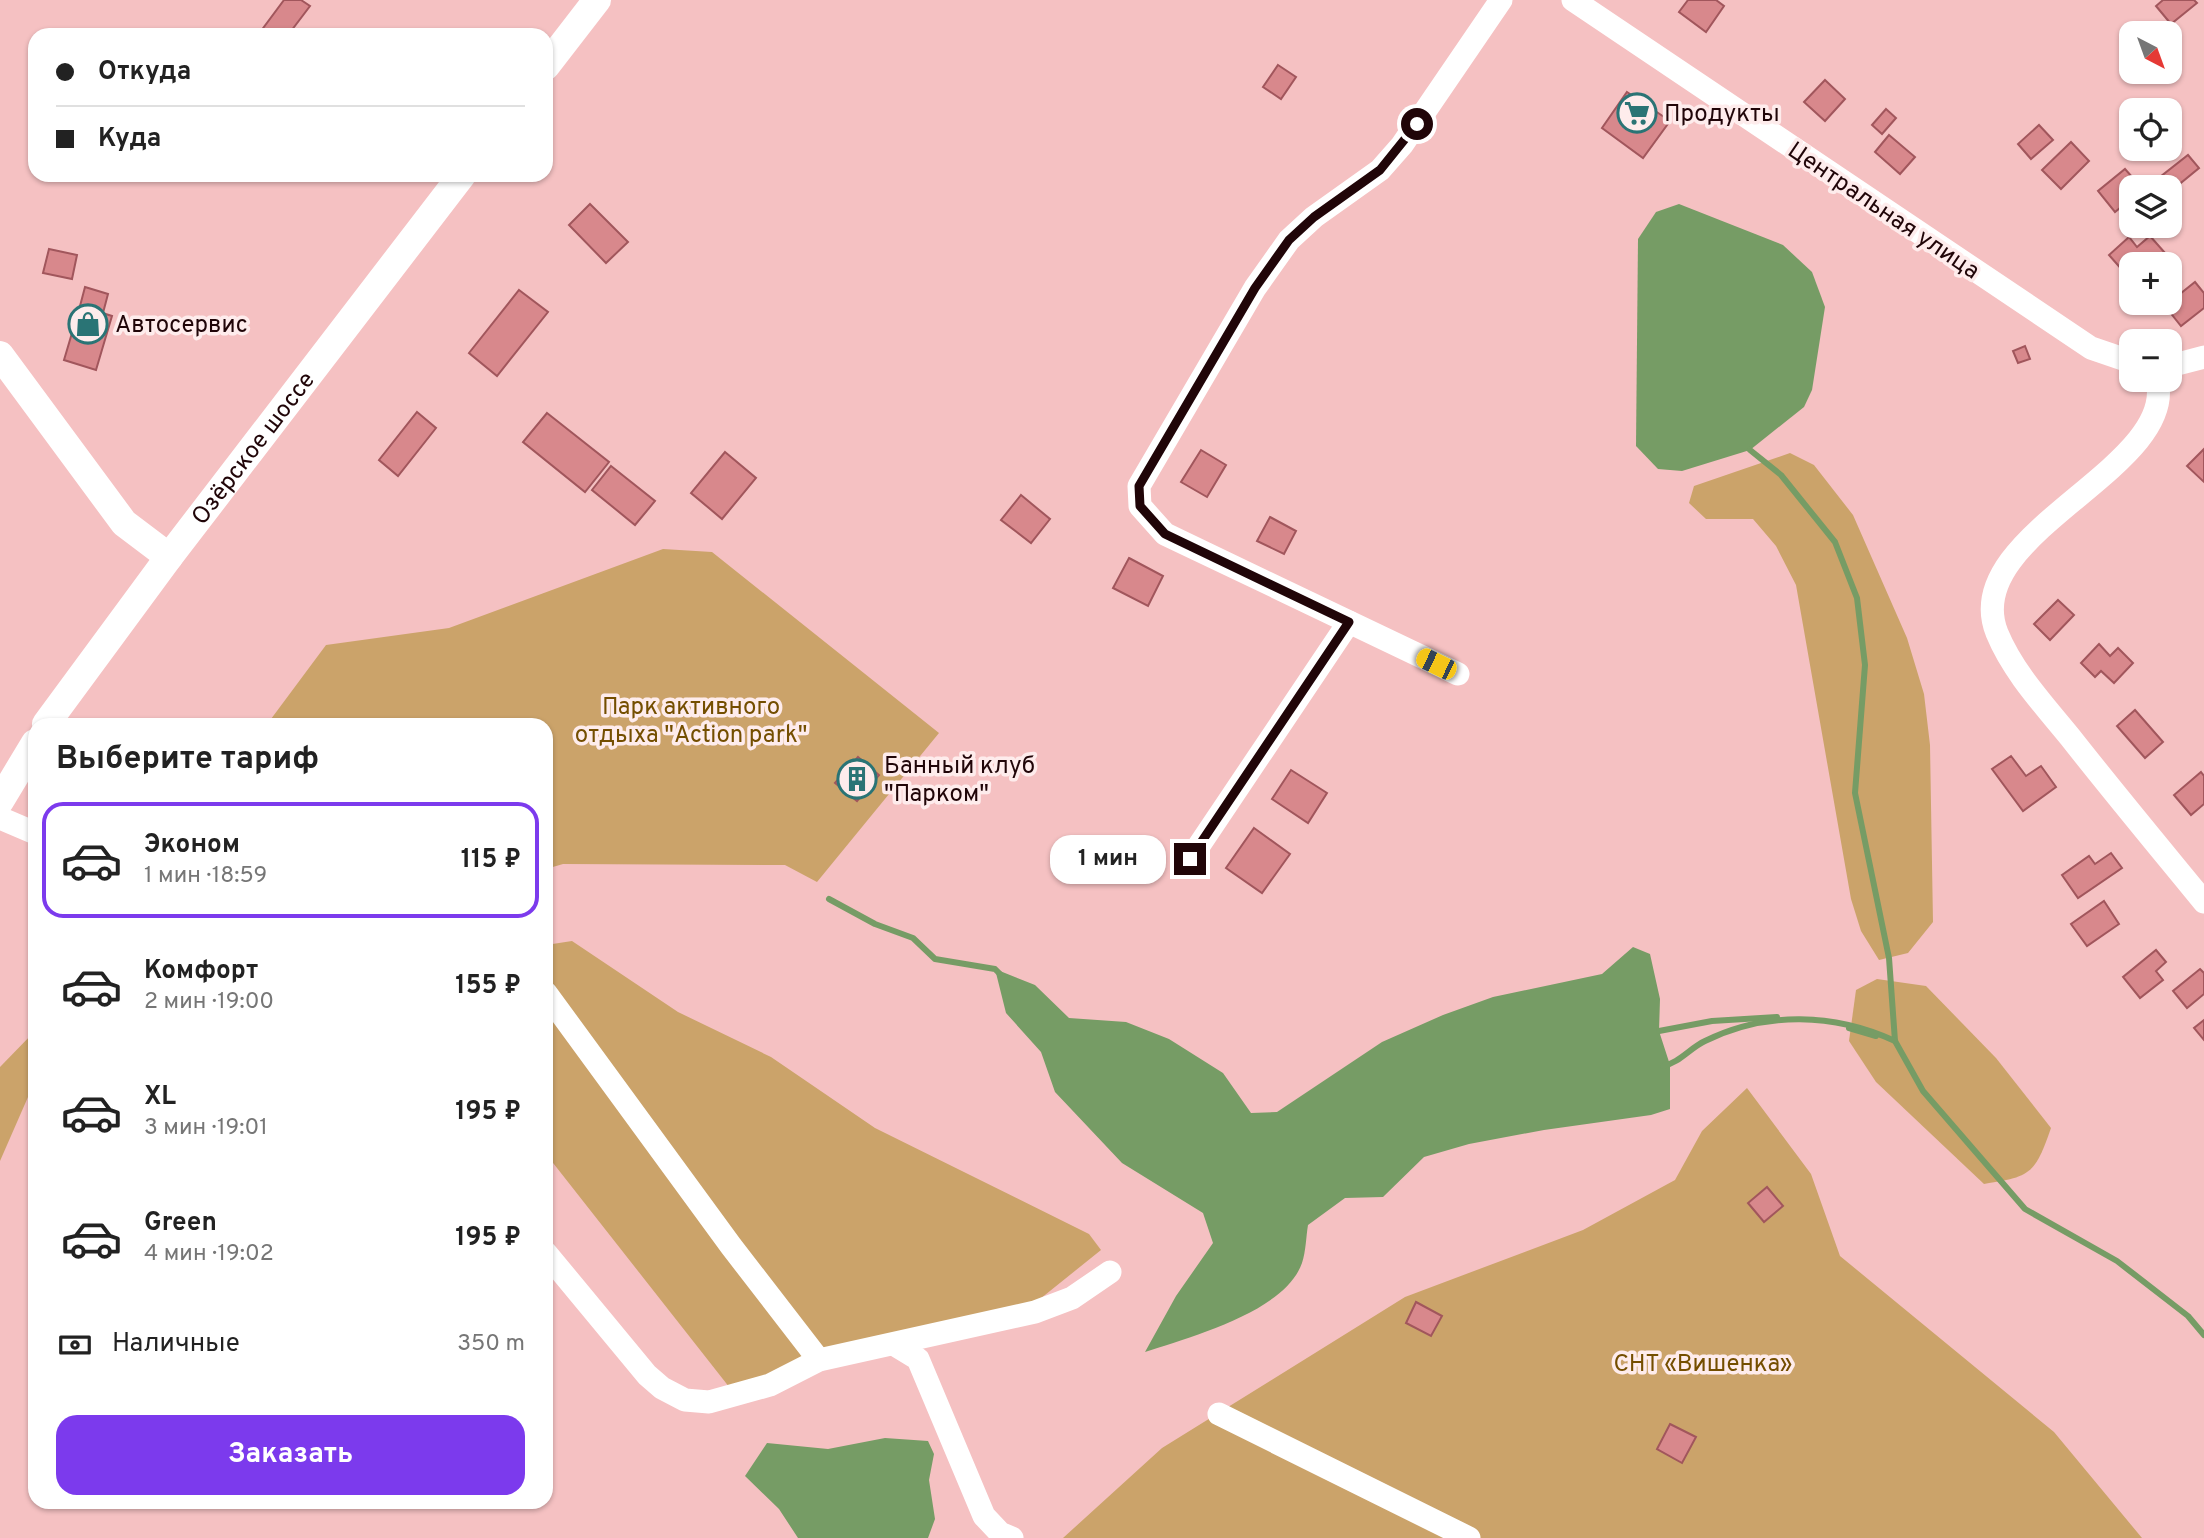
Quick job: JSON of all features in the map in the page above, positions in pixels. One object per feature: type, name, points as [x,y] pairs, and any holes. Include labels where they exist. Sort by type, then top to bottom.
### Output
[{"type":"main road","points":[[553,57],[597,0]]},
{"type":"main road","name":"Озёрское шоссе","points":[[50,718],[169,557],[457,182]]},
{"type":"main road","points":[[0,355],[124,523],[140,539],[169,557]]},
{"type":"main road","points":[[0,801],[28,755]]},
{"type":"street","points":[[1458,674],[1165,534],[1140,506],[1139,486],[1255,288],[1289,240],[1314,217],[1380,170],[1402,145],[1501,0]]},
{"type":"street","name":"Центральная улица","points":[[1573,0],[2091,348],[2119,358]]},
{"type":"street","points":[[2182,363],[2204,357]]},
{"type":"street","points":[[2158,392],[2159,406],[2146,434],[2018,551],[1999,580],[1993,605],[1996,631],[2022,677],[2204,902]]},
{"type":"street","points":[[1190,859],[1349,622]]},
{"type":"street","points":[[0,817],[28,830]]},
{"type":"street","points":[[553,1003],[731,1246],[819,1360]]},
{"type":"street","points":[[553,1261],[648,1375],[662,1388],[685,1400],[709,1402],[770,1385],[819,1360],[1035,1312],[1072,1298],[1110,1272]]},
{"type":"street","points":[[895,1345],[918,1359],[984,1516],[1000,1532],[1012,1538]]},
{"type":"street","points":[[1219,1414],[1468,1538]]},
{"type":"green space","points":[[1790,453],[1814,465],[1853,515],[1907,638],[1924,694],[1930,745],[1933,922],[1908,953],[1879,960],[1861,931],[1851,899],[1796,585],[1776,546],[1753,519],[1706,519],[1689,503],[1694,486]]},
{"type":"green space","name":"Парк активного отдыха \"Action park\"","points":[[663,549],[712,552],[939,733],[817,882],[785,865],[563,864],[553,867],[553,718],[272,718],[326,645],[449,628]]},
{"type":"green space","points":[[572,941],[678,1012],[771,1057],[875,1128],[1089,1234],[1101,1250],[1035,1303],[737,1397],[553,1163],[553,944]]},
{"type":"green space","points":[[1877,979],[1926,986],[1996,1058],[2051,1128],[2040,1155],[2029,1171],[2012,1179],[1984,1184],[1876,1082],[1849,1041],[1856,990]]},
{"type":"green space","points":[[28,1038],[28,1097],[0,1161],[0,1067]]},
{"type":"green space","name":"СНТ «Вишенка»","points":[[1747,1088],[1811,1174],[1840,1256],[2054,1432],[2142,1538],[1063,1538],[1162,1448],[1405,1297],[1583,1230],[1675,1180],[1702,1131]]},
{"type":"shaded area","points":[[1679,204],[1783,245],[1812,272],[1825,307],[1812,390],[1804,407],[1750,450],[1682,471],[1658,469],[1636,446],[1638,239],[1656,212]]},
{"type":"shaded area","points":[[1633,947],[1650,954],[1660,999],[1659,1031],[1670,1065],[1670,1109],[1651,1115],[1469,1144],[1424,1157],[1383,1197],[1345,1198],[1308,1225],[1302,1263],[1292,1280],[1257,1309],[1210,1330],[1145,1352],[1176,1296],[1213,1243],[1203,1213],[1122,1163],[1055,1092],[1041,1052],[1006,1013],[995,969],[1035,985],[1069,1018],[1126,1022],[1169,1039],[1223,1073],[1251,1113],[1277,1112],[1382,1042],[1443,1015],[1493,997],[1602,974]]},
{"type":"shaded area","points":[[885,1438],[928,1441],[934,1454],[929,1480],[935,1519],[928,1538],[798,1538],[779,1509],[745,1476],[767,1443],[828,1449]]},
{"type":"building","points":[[284,0],[301,0],[310,6],[293,28],[263,28]]},
{"type":"building","points":[[1688,0],[1716,0],[1724,6],[1706,32],[1679,12]]},
{"type":"building","points":[[2163,0],[2194,0],[2197,3],[2175,21],[2168,21],[2156,6]]},
{"type":"building","points":[[1278,65],[1296,77],[1281,99],[1263,87]]},
{"type":"building","points":[[1825,80],[1845,99],[1825,121],[1804,102]]},
{"type":"building","points":[[1627,92],[1670,121],[1643,158],[1602,128]]},
{"type":"building","points":[[1886,109],[1896,118],[1882,134],[1872,125]]},
{"type":"building","points":[[2039,125],[2053,140],[2031,159],[2018,144]]},
{"type":"building","points":[[1889,135],[1915,157],[1900,174],[1875,152]]},
{"type":"building","points":[[2071,142],[2089,161],[2061,189],[2042,170]]},
{"type":"building","points":[[2188,155],[2199,168],[2182,182],[2182,175],[2163,175],[2182,161]]},
{"type":"building","points":[[2125,169],[2130,175],[2119,175],[2119,209],[2115,212],[2098,191]]},
{"type":"building","points":[[590,204],[628,242],[606,263],[569,225]]},
{"type":"building","points":[[2128,238],[2137,247],[2148,238],[2152,238],[2164,252],[2119,252],[2119,266],[2109,255]]},
{"type":"building","points":[[49,249],[77,255],[72,279],[43,273]]},
{"type":"building","points":[[2195,282],[2204,293],[2204,308],[2181,326],[2172,315],[2182,315],[2182,292]]},
{"type":"building","points":[[85,287],[108,294],[103,313],[80,306]]},
{"type":"building","points":[[519,290],[548,312],[497,376],[469,353]]},
{"type":"building","points":[[80,306],[112,316],[96,370],[64,360]]},
{"type":"building","points":[[2025,346],[2030,359],[2018,363],[2013,351]]},
{"type":"building","points":[[417,412],[436,428],[398,476],[379,460]]},
{"type":"building","points":[[547,413],[609,462],[585,492],[523,442]]},
{"type":"building","points":[[2204,449],[2204,482],[2187,466]]},
{"type":"building","points":[[1201,450],[1226,465],[1207,497],[1181,482]]},
{"type":"building","points":[[725,452],[756,478],[722,519],[691,493]]},
{"type":"building","points":[[611,466],[655,501],[635,525],[592,490]]},
{"type":"building","points":[[1021,495],[1050,519],[1031,543],[1001,520]]},
{"type":"building","points":[[1270,517],[1296,531],[1284,554],[1257,541]]},
{"type":"building","points":[[1129,558],[1163,576],[1148,606],[1113,588]]},
{"type":"building","points":[[2058,600],[2074,615],[2050,640],[2034,624]]},
{"type":"building","points":[[2099,644],[2110,656],[2118,648],[2133,663],[2114,683],[2101,671],[2095,677],[2081,663]]},
{"type":"building","points":[[2135,710],[2163,742],[2145,758],[2117,726]]},
{"type":"building","points":[[2011,756],[2026,776],[2041,766],[2056,787],[2023,811],[1992,769]]},
{"type":"building","name":"Банный клуб \"Парком\"","points":[[858,757],[879,775],[857,801],[835,783]]},
{"type":"building","points":[[1291,770],[1327,793],[1308,823],[1272,799]]},
{"type":"building","points":[[2201,772],[2204,776],[2204,804],[2191,815],[2174,795]]},
{"type":"building","points":[[1254,828],[1290,854],[1262,893],[1226,868]]},
{"type":"building","points":[[2111,853],[2122,868],[2078,898],[2062,875],[2089,856],[2095,864]]},
{"type":"building","points":[[2104,901],[2119,924],[2087,946],[2071,924]]},
{"type":"building","points":[[2156,950],[2166,962],[2156,971],[2163,980],[2140,998],[2123,977]]},
{"type":"building","points":[[2200,969],[2204,973],[2204,994],[2187,1008],[2173,991]]},
{"type":"building","points":[[2204,1020],[2204,1040],[2194,1028]]},
{"type":"building","points":[[1767,1187],[1783,1206],[1764,1222],[1748,1203]]},
{"type":"building","points":[[1416,1302],[1442,1316],[1431,1336],[1406,1323]]},
{"type":"building","points":[[1670,1424],[1696,1437],[1682,1463],[1657,1449]]},
{"type":"waterway","points":[[1750,450],[1781,475],[1835,542],[1857,598],[1865,665],[1855,793],[1889,958],[1895,1041],[1923,1091],[2025,1209],[2117,1261],[2188,1316],[2204,1335]]},
{"type":"waterway","points":[[829,899],[875,924],[913,938],[935,959],[995,969],[1000,974]]},
{"type":"waterway","points":[[1659,1031],[1712,1021],[1777,1017]]},
{"type":"waterway","points":[[1663,1066],[1728,1031],[1776,1020],[1800,1019],[1848,1025],[1895,1041]]},
{"type":"waterway","points":[[1849,1028],[1876,1036]]},
{"type":"place","name":"Продукты","points":[[1637,113]]},
{"type":"place","name":"Автосервис","points":[[88,324]]},
{"type":"place","name":"Банный клуб \"Парком\"","points":[[857,779]]},
{"type":"route","points":[[1190,859],[1349,622],[1165,534],[1140,506],[1139,486],[1255,288],[1289,240],[1314,217],[1380,170],[1417,124]]}]
